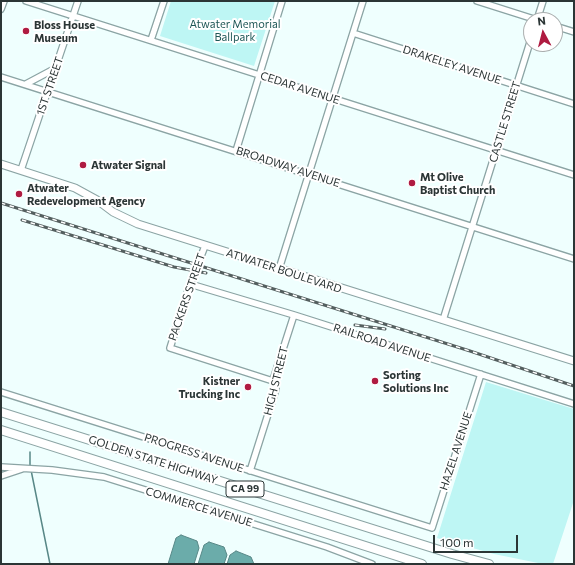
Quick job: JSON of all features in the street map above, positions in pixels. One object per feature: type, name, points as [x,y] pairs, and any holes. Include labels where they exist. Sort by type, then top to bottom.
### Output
[{"type":"highway","name":"GOLDEN STATE HIGHWAY","points":[[1,412],[452,554],[489,564]]},
{"type":"highway","name":"GOLDEN STATE HIGHWAY","points":[[1,430],[422,564]]},
{"type":"main road","name":"ATWATER BOULEVARD","points":[[1,164],[75,188],[97,200],[113,212],[138,224],[574,361]]},
{"type":"street","points":[[1,9],[4,1]]},
{"type":"street","name":"CEDAR AVENUE","points":[[26,1],[574,175]]},
{"type":"street","name":"1ST STREET","points":[[21,170],[78,1]]},
{"type":"street","points":[[151,40],[164,1]]},
{"type":"street","points":[[236,151],[282,1]]},
{"type":"street","points":[[279,269],[364,1]]},
{"type":"street","points":[[477,1],[523,16]]},
{"type":"street","points":[[540,12],[543,1]]},
{"type":"street","points":[[563,29],[574,32]]},
{"type":"street","name":"DRAKELEY AVENUE","points":[[353,33],[574,104]]},
{"type":"street","name":"CASTLE STREET","points":[[443,320],[527,52]]},
{"type":"street","points":[[26,84],[56,68]]},
{"type":"street","name":"BROADWAY AVENUE","points":[[1,77],[574,259]]},
{"type":"street","name":"PACKERS STREET","points":[[205,246],[190,284],[170,348],[276,382]]},
{"type":"street","name":"RAILROAD AVENUE","points":[[190,284],[294,315],[574,404]]},
{"type":"street","name":"HIGH STREET","points":[[250,471],[276,389],[274,377],[294,315]]},
{"type":"street","name":"HAZEL AVENUE","points":[[432,528],[481,374]]},
{"type":"street","name":"PROGRESS AVENUE","points":[[1,392],[432,528]]},
{"type":"street","name":"COMMERCE AVENUE","points":[[1,467],[39,469],[104,477],[327,547],[372,564]]},
{"type":"street","name":"COMMERCE AVENUE","points":[[1,476],[22,469]]},
{"type":"green space","name":"Atwater Memorial Ballpark","points":[[171,1],[275,1],[254,66],[160,36]]},
{"type":"green space","points":[[486,382],[574,409],[574,500],[553,564],[543,564],[494,554],[437,538]]},
{"type":"shaded area","points":[[181,535],[197,541],[199,548],[194,564],[168,564],[176,538]]},
{"type":"shaded area","points":[[209,542],[224,547],[227,555],[224,564],[198,564],[204,545]]},
{"type":"shaded area","points":[[236,551],[251,557],[254,564],[227,564],[230,555]]},
{"type":"waterway","points":[[30,452],[30,466]]},
{"type":"waterway","points":[[31,470],[50,564]]},
{"type":"railway","points":[[1,203],[470,351],[574,386]]},
{"type":"railway","points":[[22,220],[174,267],[206,273]]},
{"type":"railway","points":[[355,325],[385,329]]},
{"type":"place","name":"Bloss House Museum","points":[[26,31]]},
{"type":"place","name":"Atwater Signal","points":[[83,165]]},
{"type":"place","name":"Mt Olive Baptist Church","points":[[412,183]]},
{"type":"place","name":"Atwater Redevelopment Agency","points":[[19,194]]},
{"type":"place","name":"Sorting Solutions Inc","points":[[375,381]]},
{"type":"place","name":"Kistner Trucking Inc","points":[[248,387]]}]
